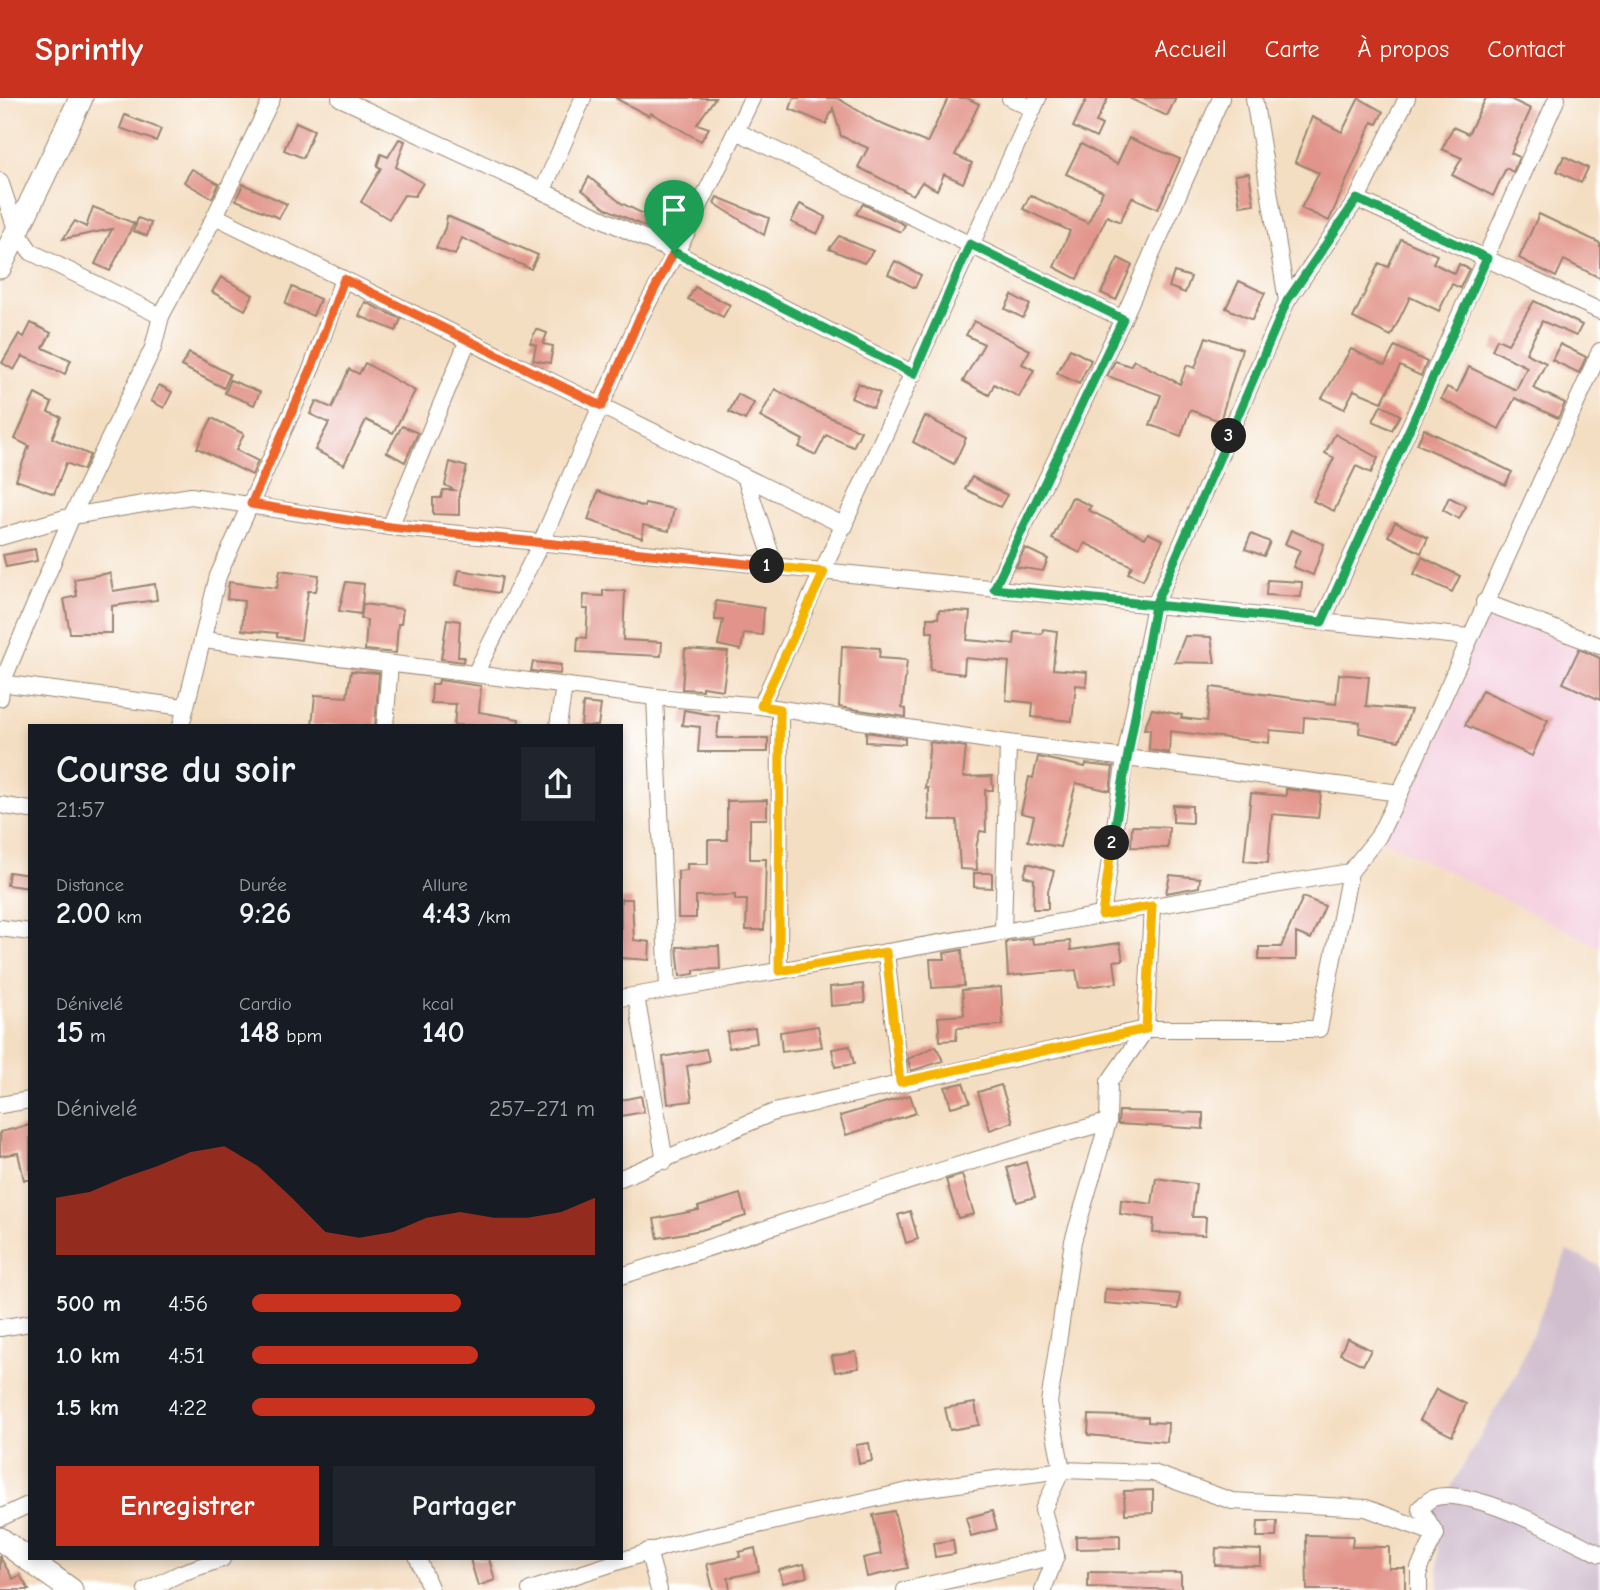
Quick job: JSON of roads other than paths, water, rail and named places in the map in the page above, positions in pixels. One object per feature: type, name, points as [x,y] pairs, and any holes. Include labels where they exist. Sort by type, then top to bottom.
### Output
[{"type":"street","points":[[0,267],[81,98]]},
{"type":"street","points":[[184,708],[1,688],[72,516],[153,348],[161,316],[215,216],[272,98]]},
{"type":"street","points":[[340,98],[674,252],[914,374]]},
{"type":"street","points":[[543,190],[583,98]]},
{"type":"street","points":[[475,674],[541,542],[638,321],[752,98]]},
{"type":"street","points":[[761,706],[1035,103],[1010,98]]},
{"type":"street","points":[[994,589],[1123,319],[1222,98]]},
{"type":"street","points":[[1254,98],[1287,301]]},
{"type":"street","points":[[1102,915],[1125,758],[1155,605],[1287,301],[1357,199],[1407,98]]},
{"type":"street","points":[[1322,622],[1557,98]]},
{"type":"street","points":[[736,131],[1123,319]]},
{"type":"street","points":[[0,181],[17,232],[31,252],[161,316]]},
{"type":"street","points":[[1357,199],[1600,311]]},
{"type":"street","points":[[215,216],[845,526]]},
{"type":"street","points":[[181,724],[218,576],[312,367],[344,279]]},
{"type":"street","points":[[390,527],[468,340]]},
{"type":"street","points":[[623,1177],[666,1161],[774,1112],[1146,1029],[1319,1029],[1350,872],[1378,837],[1400,793],[1484,602],[1600,351]]},
{"type":"street","points":[[746,477],[775,566]]},
{"type":"street","points":[[0,537],[72,516],[191,496],[390,527],[1469,637]]},
{"type":"street","points":[[1484,602],[1600,646]]},
{"type":"street","points":[[204,640],[655,697],[761,706],[1008,743],[1400,793]]},
{"type":"street","points":[[385,724],[390,664]]},
{"type":"street","points":[[558,724],[564,686]]},
{"type":"street","points":[[655,697],[668,990]]},
{"type":"street","points":[[779,971],[780,709]]},
{"type":"street","points":[[1003,932],[1008,743]]},
{"type":"street","points":[[0,805],[28,810]]},
{"type":"street","points":[[666,1161],[628,997],[1350,872]]},
{"type":"street","points":[[1043,1590],[1056,1556],[1043,1510],[1062,1470],[1049,1403],[1073,1241],[1108,1122],[1109,1082],[1146,1029],[1152,906]]},
{"type":"street","points":[[0,928],[28,932]]},
{"type":"street","points":[[886,952],[900,1082]]},
{"type":"street","points":[[0,1105],[28,1100]]},
{"type":"street","points":[[623,1275],[763,1232],[1000,1150],[1108,1122]]},
{"type":"street","points":[[0,1328],[28,1323]]},
{"type":"street","points":[[623,1559],[648,1551],[913,1490],[1062,1470],[1153,1473],[1232,1502],[1367,1508],[1436,1534]]},
{"type":"street","points":[[1436,1534],[1420,1508],[1431,1498],[1446,1496],[1486,1502],[1600,1555]]},
{"type":"street","points":[[0,1518],[28,1505]]},
{"type":"street","points":[[1419,1590],[1419,1569],[1436,1534]]},
{"type":"street","points":[[0,1539],[28,1559]]},
{"type":"street","points":[[648,1551],[659,1590]]},
{"type":"street","points":[[905,1590],[1056,1556]]},
{"type":"street","points":[[29,1560],[71,1590]]},
{"type":"street","points":[[146,1590],[181,1573],[219,1560]]},
{"type":"street","points":[[418,1560],[431,1590]]},
{"type":"street","points":[[530,1590],[621,1560]]}]
